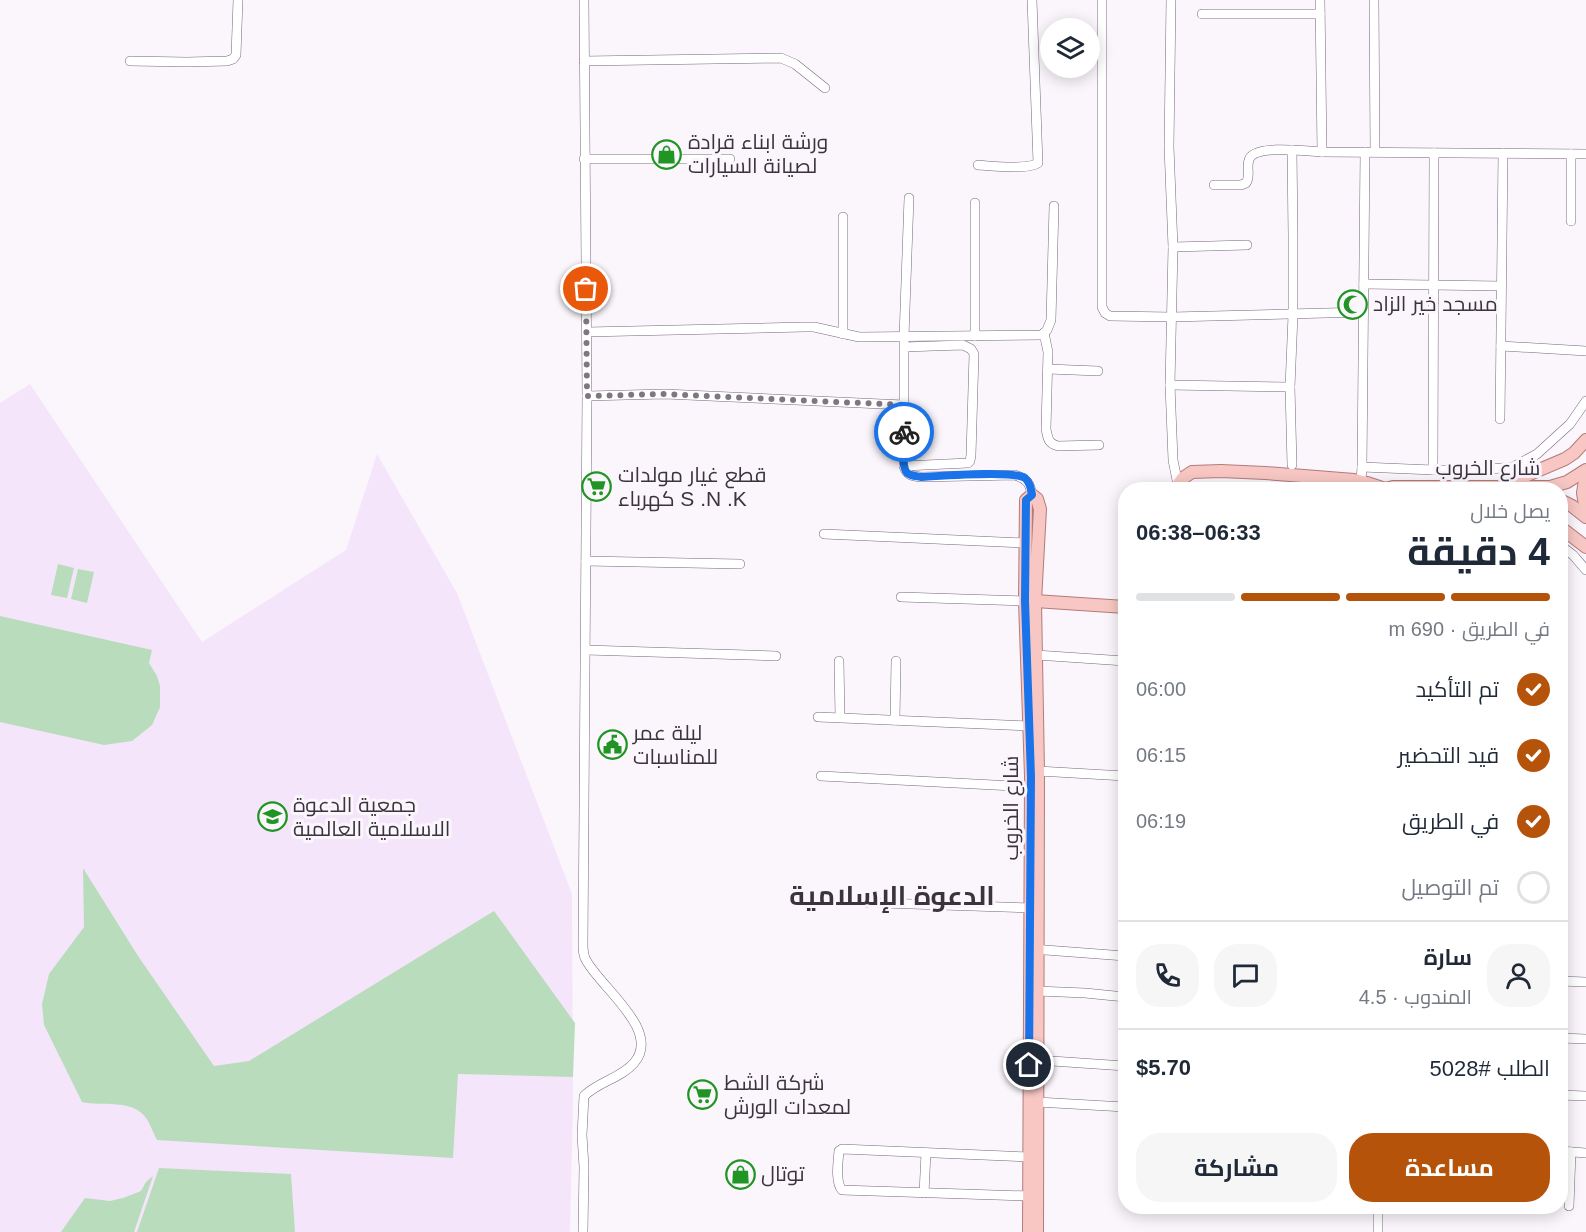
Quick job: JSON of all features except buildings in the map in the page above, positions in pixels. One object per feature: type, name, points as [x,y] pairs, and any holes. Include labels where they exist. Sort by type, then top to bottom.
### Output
[{"type":"main road","points":[[1511,482],[1558,462],[1574,453],[1586,440]]},
{"type":"main road","name":"شارع الخروب","points":[[1181,482],[1192,472],[1221,471],[1360,481]]},
{"type":"main road","name":"شارع الخروب","points":[[1567,482],[1586,472]]},
{"type":"main road","points":[[1586,472],[1583,493],[1586,514]]},
{"type":"main road","name":"شارع الخروب","points":[[1029,1232],[1029,1157],[1034,950],[1038,771],[1036,655],[1030,601],[1025,505],[1026,500],[1032,495],[1037,499],[1040,509],[1030,601],[1029,726],[1030,908],[1034,950],[1037,992],[1038,1232]]},
{"type":"main road","name":"شارع الخروب","points":[[1568,504],[1586,514]]},
{"type":"main road","points":[[1568,532],[1586,547]]},
{"type":"main road","points":[[1030,601],[1118,607]]},
{"type":"street","points":[[130,61],[187,62],[233,59],[236,55],[238,0]]},
{"type":"street","points":[[583,1232],[582,1122],[584,1096],[634,1064],[641,1049],[640,1034],[636,1025],[584,956],[582,930],[587,396],[584,0]]},
{"type":"street","points":[[978,165],[1034,166],[1038,163],[1032,0]]},
{"type":"street","points":[[1102,0],[1102,307],[1105,314],[1172,317],[1363,312]]},
{"type":"street","points":[[1171,0],[1169,147],[1173,247],[1170,385],[1173,460],[1177,482]]},
{"type":"street","points":[[1320,0],[1322,152]]},
{"type":"street","points":[[1360,481],[1363,312],[1374,0]]},
{"type":"street","points":[[1202,14],[1320,14]]},
{"type":"street","points":[[584,61],[781,58],[795,64],[825,88]]},
{"type":"street","points":[[1292,150],[1293,315],[1290,387],[1292,465]]},
{"type":"street","points":[[1214,185],[1246,183],[1249,179],[1248,160],[1256,152],[1292,150],[1586,154]]},
{"type":"street","points":[[1433,470],[1434,153]]},
{"type":"street","points":[[1500,419],[1503,153]]},
{"type":"street","points":[[1571,154],[1571,221]]},
{"type":"street","points":[[584,159],[730,159]]},
{"type":"street","points":[[909,198],[904,342],[905,471],[910,475],[921,477],[1015,475],[1024,478],[1029,483],[1032,495]]},
{"type":"street","points":[[975,202],[975,336]]},
{"type":"street","points":[[904,342],[1044,333],[1051,320],[1054,206]]},
{"type":"street","points":[[843,217],[843,334]]},
{"type":"street","points":[[1173,247],[1247,245]]},
{"type":"street","points":[[1364,284],[1502,286]]},
{"type":"street","points":[[586,332],[814,327],[859,337],[963,345],[972,349],[974,354],[970,461],[960,464],[904,465]]},
{"type":"street","points":[[1044,333],[1048,351],[1046,429],[1048,441],[1058,446],[1099,445]]},
{"type":"street","points":[[1501,346],[1586,351]]},
{"type":"street","points":[[1048,369],[1098,371]]},
{"type":"street","points":[[1170,385],[1290,387]]},
{"type":"street","points":[[587,396],[665,394],[904,405]]},
{"type":"street","points":[[1362,467],[1433,470],[1513,467],[1537,454],[1556,437],[1570,424],[1586,401]]},
{"type":"street","points":[[824,534],[1026,543]]},
{"type":"street","points":[[1568,551],[1586,570]]},
{"type":"street","points":[[586,561],[740,564]]},
{"type":"street","points":[[901,597],[1030,601]]},
{"type":"street","points":[[586,650],[776,656]]},
{"type":"street","points":[[1036,655],[1118,661]]},
{"type":"street","points":[[839,661],[840,717]]},
{"type":"street","points":[[895,720],[896,661]]},
{"type":"street","points":[[818,717],[1029,726]]},
{"type":"street","points":[[1038,771],[1118,776]]},
{"type":"street","points":[[821,776],[1030,787]]},
{"type":"street","points":[[851,902],[1030,908]]},
{"type":"street","points":[[1034,950],[1118,956]]},
{"type":"street","points":[[1568,981],[1586,982]]},
{"type":"street","points":[[1037,992],[1118,996]]},
{"type":"street","points":[[1568,1038],[1586,1039]]},
{"type":"street","points":[[1037,1060],[1118,1066]]},
{"type":"street","points":[[1568,1095],[1586,1096]]},
{"type":"street","points":[[1037,1102],[1118,1107]]},
{"type":"street","points":[[1029,1157],[842,1149],[838,1153],[839,1185],[842,1190],[1029,1196]]},
{"type":"street","points":[[1568,1152],[1586,1153]]},
{"type":"street","points":[[1569,1206],[1571,1152]]},
{"type":"street","points":[[924,1193],[926,1153]]},
{"type":"street","points":[[1378,1214],[1378,1232]]},
{"type":"shaded area","name":"جمعية الدعوة الاسلامية العالمية","points":[[30,384],[202,642],[346,550],[377,454],[457,593],[572,894],[573,1103],[570,1232],[0,1232],[0,403]]},
{"type":"green space","points":[[58,564],[74,568],[67,598],[51,595]]},
{"type":"green space","points":[[78,569],[94,572],[87,603],[71,599]]},
{"type":"green space","points":[[0,616],[152,650],[149,663],[160,686],[160,707],[152,725],[132,741],[104,745],[0,722]]},
{"type":"green space","points":[[83,868],[138,956],[214,1066],[249,1061],[494,911],[575,1023],[573,1077],[458,1074],[453,1158],[157,1140],[146,1118],[133,1108],[125,1105],[82,1102],[44,1025],[42,1004],[49,974],[84,927]]},
{"type":"green space","points":[[159,1168],[291,1174],[295,1232],[137,1232]]},
{"type":"green space","points":[[153,1176],[134,1232],[61,1232],[85,1198],[110,1201],[123,1198],[141,1191]]},
{"type":"way so far","points":[[586,289],[587,396],[665,394],[904,405],[904,432]]},
{"type":"place","name":"ورشة ابناء قرادة لصيانة السيارات","points":[[667,154]]},
{"type":"place","name":"مسجد خير الزاد","points":[[1352,304]]},
{"type":"place","name":"قطع غيار مولدات كهرباء S .N .K","points":[[597,487]]},
{"type":"place","name":"ليلة عمر للمناسبات","points":[[612,745]]},
{"type":"place","name":"جمعية الدعوة الاسلامية العالمية","points":[[272,817]]},
{"type":"place","name":"شركة الشط لمعدات الورش","points":[[703,1095]]},
{"type":"place","name":"توتال","points":[[740,1174]]},
{"type":"district","name":"الدعوة الإسلامية","points":[[892,896]]},
{"type":"route","points":[[904,432],[904,465],[905,471],[910,475],[921,477],[1015,475],[1024,478],[1031,488],[1032,495],[1028,497],[1025,505],[1025,601],[1031,777],[1029,1065]]}]
